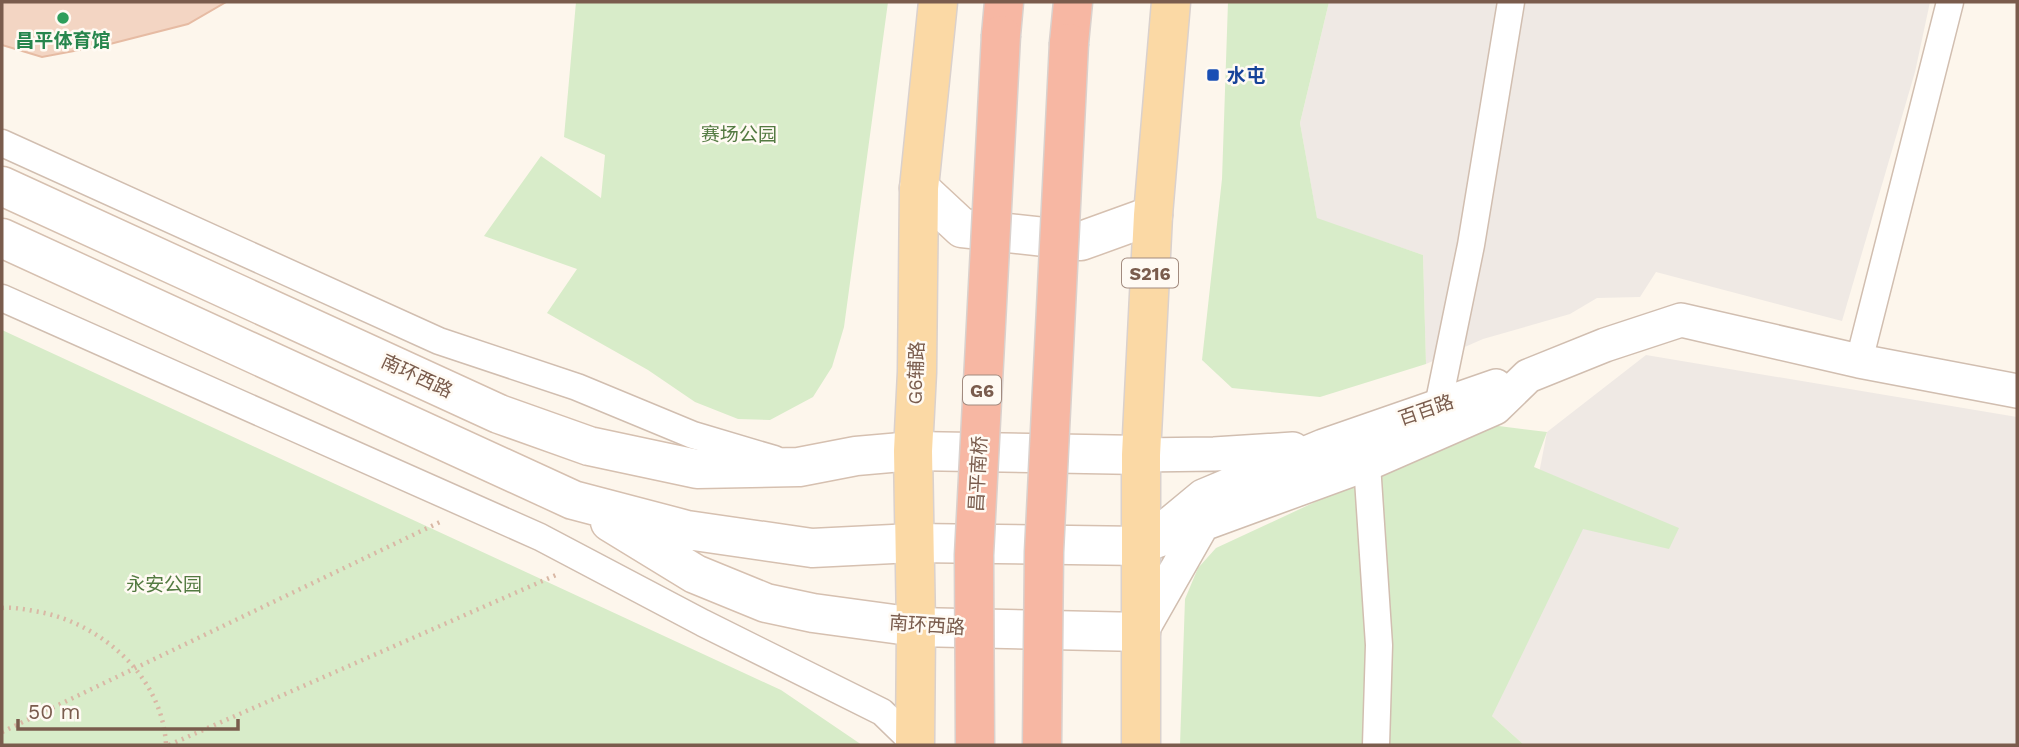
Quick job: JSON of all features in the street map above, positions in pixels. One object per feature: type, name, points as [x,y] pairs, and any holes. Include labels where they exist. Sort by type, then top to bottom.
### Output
[{"type":"highway","points":[[1042,745],[1044,552],[1073,2]]},
{"type":"highway","name":"昌平南桥","points":[[975,745],[974,555],[1002,18]]},
{"type":"main road","name":"G6辅路","points":[[915,745],[913,451],[917,372],[919,188],[938,2]]},
{"type":"main road","name":"S216","points":[[1141,745],[1141,455],[1153,215],[1171,2]]},
{"type":"main road","name":"南环西路","points":[[2,186],[499,414],[589,446],[697,469],[799,467],[856,456],[913,451],[1141,455]]},
{"type":"main road","points":[[919,188],[962,228],[1081,241],[1153,215]]},
{"type":"main road","name":"南环西路","points":[[2,238],[573,500],[695,574],[766,603],[821,615],[916,627],[1141,632]]},
{"type":"main road","name":"南环西路","points":[[573,500],[687,530],[812,548],[913,543],[1143,546]]},
{"type":"street","points":[[1438,406],[1471,245],[1511,2]]},
{"type":"street","points":[[1859,361],[1950,2]]},
{"type":"street","points":[[2,142],[439,341],[577,387],[693,435],[799,467]]},
{"type":"street","points":[[2,298],[540,537],[882,712],[915,745]]},
{"type":"street","name":"百百路","points":[[1143,546],[1203,496],[1323,446],[1681,320],[1859,361],[2017,391]]},
{"type":"street","points":[[1143,546],[1367,464],[1496,408],[1528,376]]},
{"type":"street","name":"百百路","points":[[1141,455],[1270,452],[1323,446]]},
{"type":"street","points":[[1367,464],[1378,645],[1376,745]]},
{"type":"street","points":[[1141,632],[1202,525]]},
{"type":"path","points":[[2,732],[444,520]]},
{"type":"path","points":[[2,608],[57,615],[100,636],[136,669],[157,706],[165,726],[168,745],[560,573]]},
{"type":"shaded area","points":[[1329,2],[1930,2],[1915,72],[1842,321],[1656,272],[1640,297],[1597,298],[1570,314],[1483,339],[1426,364],[1423,255],[1317,219],[1300,123]]},
{"type":"shaded area","points":[[1646,355],[2017,417],[2017,745],[1524,745],[1492,716],[1547,432]]},
{"type":"green space","name":"赛场公园","points":[[576,2],[888,2],[844,327],[832,367],[813,397],[770,420],[738,419],[695,402],[648,370],[547,313],[577,269],[484,236],[541,156],[601,198],[605,155],[564,137]]},
{"type":"green space","points":[[1228,2],[1329,2],[1300,123],[1317,218],[1423,255],[1426,364],[1320,397],[1232,388],[1202,360],[1222,179]]},
{"type":"green space","name":"永安公园","points":[[2,330],[781,690],[862,745],[2,745]]},
{"type":"green space","points":[[1483,424],[1547,432],[1534,467],[1679,528],[1669,549],[1583,529],[1492,716],[1524,745],[1180,745],[1185,599],[1198,568],[1216,548]]},
{"type":"building","points":[[2,2],[226,2],[188,24],[106,45],[42,57],[2,45]]},
{"type":"place","name":"昌平体育馆","points":[[63,18]]},
{"type":"place","name":"水屯","points":[[1213,75]]}]
